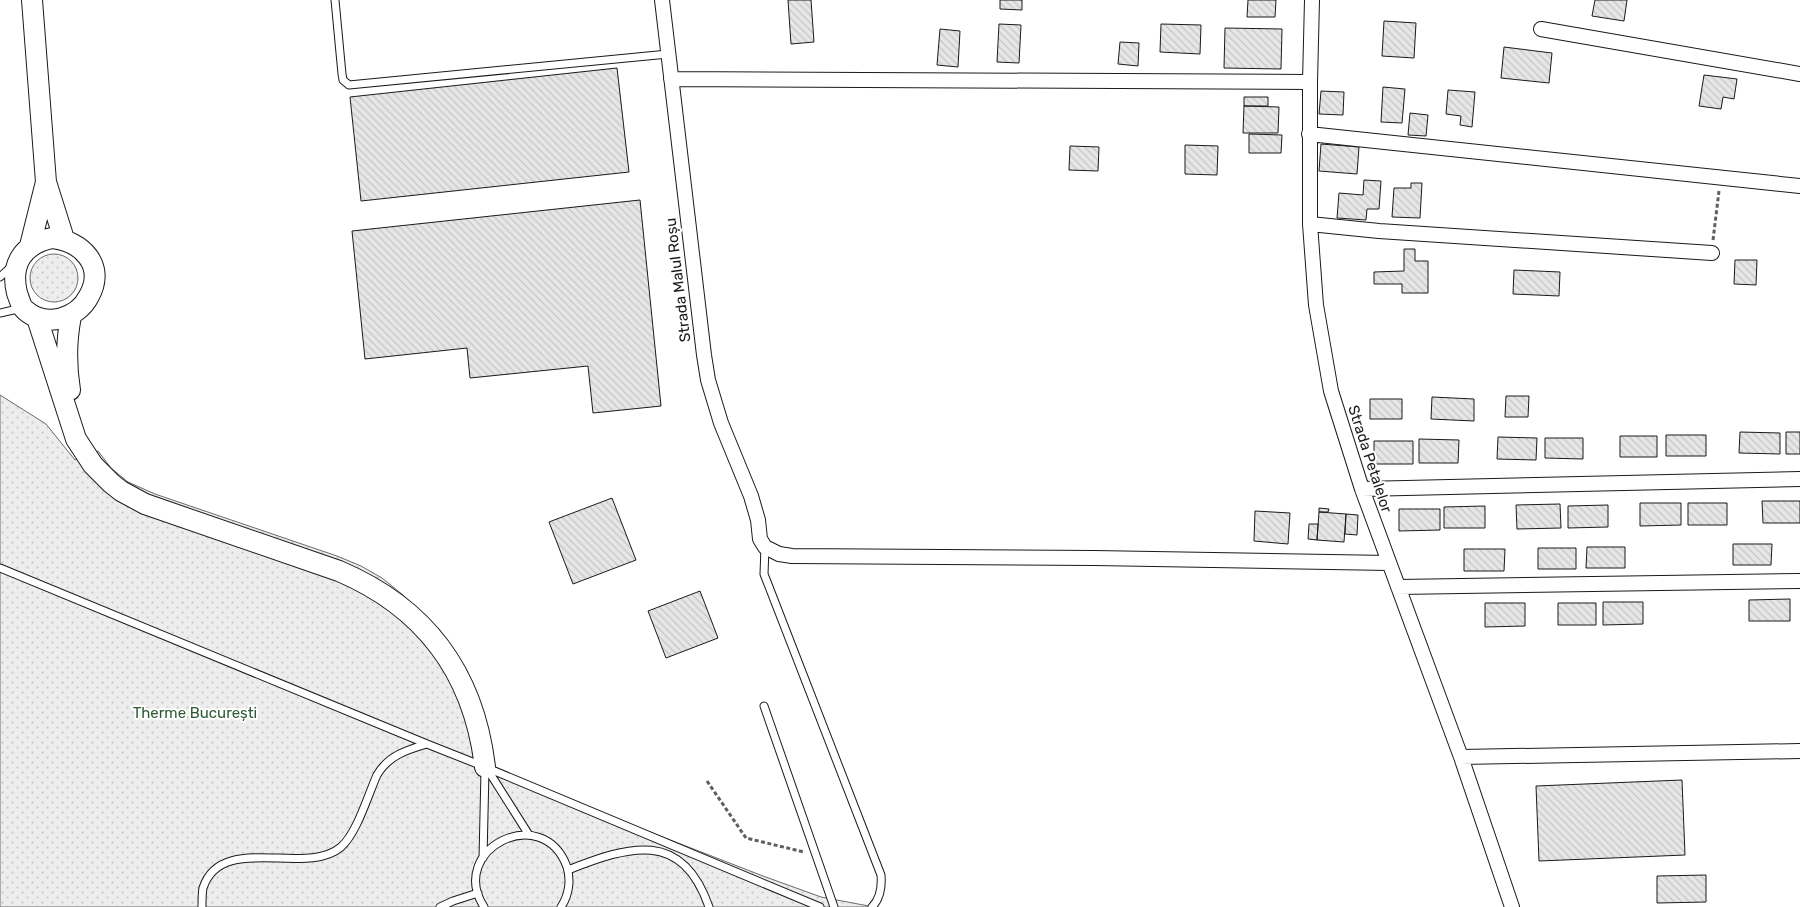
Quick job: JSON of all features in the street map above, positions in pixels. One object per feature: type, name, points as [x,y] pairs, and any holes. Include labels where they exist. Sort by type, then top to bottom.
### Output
[{"type":"street","points":[[32,0],[46,182],[64,239]]},
{"type":"street","name":"Strada Malul Roșu","points":[[662,0],[708,380],[720,423],[751,496],[758,520],[760,538],[765,547]]},
{"type":"street","name":"Strada Petalelor","points":[[1312,0],[1309,134],[1310,224],[1316,305],[1331,391],[1362,490],[1462,757],[1512,907]]},
{"type":"street","points":[[1541,29],[1800,74]]},
{"type":"street","points":[[671,79],[1310,82]]},
{"type":"street","points":[[1309,134],[1800,186]]},
{"type":"street","points":[[46,182],[25,253],[15,272],[15,285],[30,313],[76,439],[93,465],[121,492],[133,499],[339,571],[380,591],[405,609],[439,646],[462,684],[478,725],[485,767]]},
{"type":"street","points":[[1310,224],[1379,231],[1712,253]]},
{"type":"street","points":[[25,253],[41,240],[52,238],[64,239],[76,244],[86,253],[92,264],[94,277],[91,293],[85,304],[71,316],[65,319],[53,320],[30,313]]},
{"type":"street","points":[[71,316],[66,350],[67,374],[76,439]]},
{"type":"street","points":[[1362,490],[1800,479]]},
{"type":"street","points":[[765,547],[779,554],[792,556],[1094,558],[1389,563]]},
{"type":"street","points":[[1398,587],[1800,581]]},
{"type":"street","points":[[1462,757],[1800,750]]},
{"type":"lane","points":[[335,0],[342,74],[343,80],[349,85],[668,54]]},
{"type":"lane","points":[[0,278],[25,253]]},
{"type":"lane","points":[[0,313],[30,313]]},
{"type":"lane","points":[[765,547],[764,574],[881,875],[881,893],[872,907]]},
{"type":"lane","points":[[0,568],[820,907]]},
{"type":"lane","points":[[764,706],[834,907]]},
{"type":"lane","points":[[202,907],[203,888],[212,872],[225,862],[247,858],[327,855],[341,847],[352,834],[382,767],[394,757],[407,750],[427,744]]},
{"type":"lane","points":[[485,767],[529,835]]},
{"type":"lane","points":[[484,907],[478,893],[477,875],[483,858],[485,767]]},
{"type":"lane","points":[[483,858],[494,844],[510,836],[529,835],[546,841],[560,853],[568,870],[568,892],[561,907]]},
{"type":"lane","points":[[568,870],[611,854],[635,849],[652,850],[665,854],[686,866],[702,888],[709,907]]},
{"type":"lane","points":[[440,907],[478,893]]},
{"type":"path","points":[[1712,253],[1720,178]]},
{"type":"path","points":[[707,781],[746,838],[816,856]]},
{"type":"green space","points":[[49,254],[59,254],[71,261],[78,273],[78,283],[71,295],[59,302],[49,302],[41,298],[34,291],[30,283],[30,273],[34,265],[41,258]]},
{"type":"green space","name":"Therme București","points":[[0,395],[46,424],[75,460],[98,451],[111,468],[128,482],[155,494],[337,556],[361,566],[382,578],[425,616],[485,766],[516,780],[763,876],[821,897],[874,907],[0,907]]},
{"type":"building","points":[[788,0],[811,0],[814,42],[791,44]]},
{"type":"building","points":[[1000,0],[1022,0],[1022,10],[1000,9]]},
{"type":"building","points":[[1248,0],[1276,0],[1275,17],[1247,17]]},
{"type":"building","points":[[1595,0],[1627,0],[1624,21],[1592,16]]},
{"type":"building","points":[[1384,21],[1416,23],[1414,58],[1382,56]]},
{"type":"building","points":[[999,24],[1021,25],[1019,63],[997,62]]},
{"type":"building","points":[[1161,24],[1201,25],[1200,54],[1160,52]]},
{"type":"building","points":[[1225,28],[1282,29],[1281,69],[1224,68]]},
{"type":"building","points":[[940,29],[960,31],[958,67],[937,65]]},
{"type":"building","points":[[1120,42],[1139,43],[1138,66],[1118,64]]},
{"type":"building","points":[[1504,47],[1552,53],[1549,83],[1501,78]]},
{"type":"building","points":[[617,68],[629,172],[361,201],[350,97]]},
{"type":"building","points":[[1704,75],[1737,79],[1734,99],[1723,97],[1721,109],[1699,106]]},
{"type":"building","points":[[1383,87],[1405,89],[1402,123],[1381,122]]},
{"type":"building","points":[[1448,90],[1475,92],[1472,127],[1460,125],[1461,116],[1446,114]]},
{"type":"building","points":[[1321,91],[1344,92],[1343,115],[1319,114]]},
{"type":"building","points":[[1244,97],[1268,97],[1268,106],[1244,106]]},
{"type":"building","points":[[1244,106],[1279,107],[1278,133],[1243,133]]},
{"type":"building","points":[[1410,113],[1428,115],[1426,136],[1408,135]]},
{"type":"building","points":[[1249,134],[1282,135],[1281,153],[1249,153]]},
{"type":"building","points":[[1321,144],[1359,147],[1357,174],[1319,171]]},
{"type":"building","points":[[1185,145],[1218,146],[1217,175],[1185,174]]},
{"type":"building","points":[[1070,146],[1099,147],[1098,171],[1069,170]]},
{"type":"building","points":[[1364,180],[1381,181],[1379,209],[1367,209],[1366,220],[1337,218],[1339,193],[1363,195]]},
{"type":"building","points":[[1411,183],[1422,183],[1420,218],[1392,217],[1394,188],[1411,188]]},
{"type":"building","points":[[640,200],[661,406],[593,413],[588,366],[470,378],[467,348],[365,359],[352,231]]},
{"type":"building","points":[[1404,249],[1415,249],[1415,261],[1428,261],[1428,293],[1402,293],[1402,284],[1374,284],[1374,272],[1404,271]]},
{"type":"building","points":[[1735,260],[1757,260],[1756,285],[1734,284]]},
{"type":"building","points":[[1514,270],[1560,272],[1559,296],[1513,294]]},
{"type":"building","points":[[1506,396],[1529,396],[1528,417],[1505,417]]},
{"type":"building","points":[[1432,397],[1474,399],[1474,421],[1431,419]]},
{"type":"building","points":[[1370,399],[1402,399],[1402,419],[1370,419]]},
{"type":"building","points":[[1740,432],[1780,433],[1780,454],[1739,453]]},
{"type":"building","points":[[1786,432],[1800,432],[1800,454],[1786,454]]},
{"type":"building","points":[[1666,435],[1706,435],[1706,456],[1666,456]]},
{"type":"building","points":[[1620,436],[1657,436],[1657,457],[1620,457]]},
{"type":"building","points":[[1498,437],[1537,438],[1536,460],[1497,459]]},
{"type":"building","points":[[1545,438],[1583,438],[1583,459],[1545,458]]},
{"type":"building","points":[[1419,439],[1459,440],[1458,463],[1419,463]]},
{"type":"building","points":[[1374,441],[1413,441],[1413,464],[1374,464]]},
{"type":"building","points":[[612,498],[636,560],[573,584],[549,522]]},
{"type":"building","points":[[1762,501],[1800,501],[1800,523],[1763,523]]},
{"type":"building","points":[[1640,503],[1681,503],[1681,525],[1640,526]]},
{"type":"building","points":[[1688,503],[1727,503],[1727,525],[1688,525]]},
{"type":"building","points":[[1560,504],[1561,528],[1517,529],[1516,505]]},
{"type":"building","points":[[1608,505],[1608,527],[1568,528],[1568,506]]},
{"type":"building","points":[[1485,506],[1485,528],[1444,528],[1444,507]]},
{"type":"building","points":[[1319,508],[1329,509],[1328,512],[1319,512]]},
{"type":"building","points":[[1399,509],[1440,509],[1440,530],[1399,531]]},
{"type":"building","points":[[1255,511],[1290,513],[1288,544],[1254,541]]},
{"type":"building","points":[[1319,512],[1346,514],[1344,542],[1317,540]]},
{"type":"building","points":[[1346,514],[1358,515],[1357,535],[1345,534]]},
{"type":"building","points":[[1309,524],[1318,524],[1317,540],[1308,539]]},
{"type":"building","points":[[1733,544],[1772,544],[1771,565],[1733,565]]},
{"type":"building","points":[[1587,547],[1625,547],[1625,568],[1586,568]]},
{"type":"building","points":[[1538,548],[1576,548],[1576,569],[1538,569]]},
{"type":"building","points":[[1464,549],[1505,549],[1504,571],[1464,571]]},
{"type":"building","points":[[700,591],[718,638],[666,658],[648,611]]},
{"type":"building","points":[[1790,599],[1790,621],[1749,621],[1749,600]]},
{"type":"building","points":[[1603,602],[1643,602],[1643,624],[1603,625]]},
{"type":"building","points":[[1485,603],[1525,603],[1525,626],[1485,627]]},
{"type":"building","points":[[1558,603],[1596,603],[1596,625],[1558,625]]},
{"type":"building","points":[[1682,780],[1685,855],[1539,861],[1536,786]]},
{"type":"building","points":[[1706,875],[1706,902],[1657,903],[1657,876]]}]
